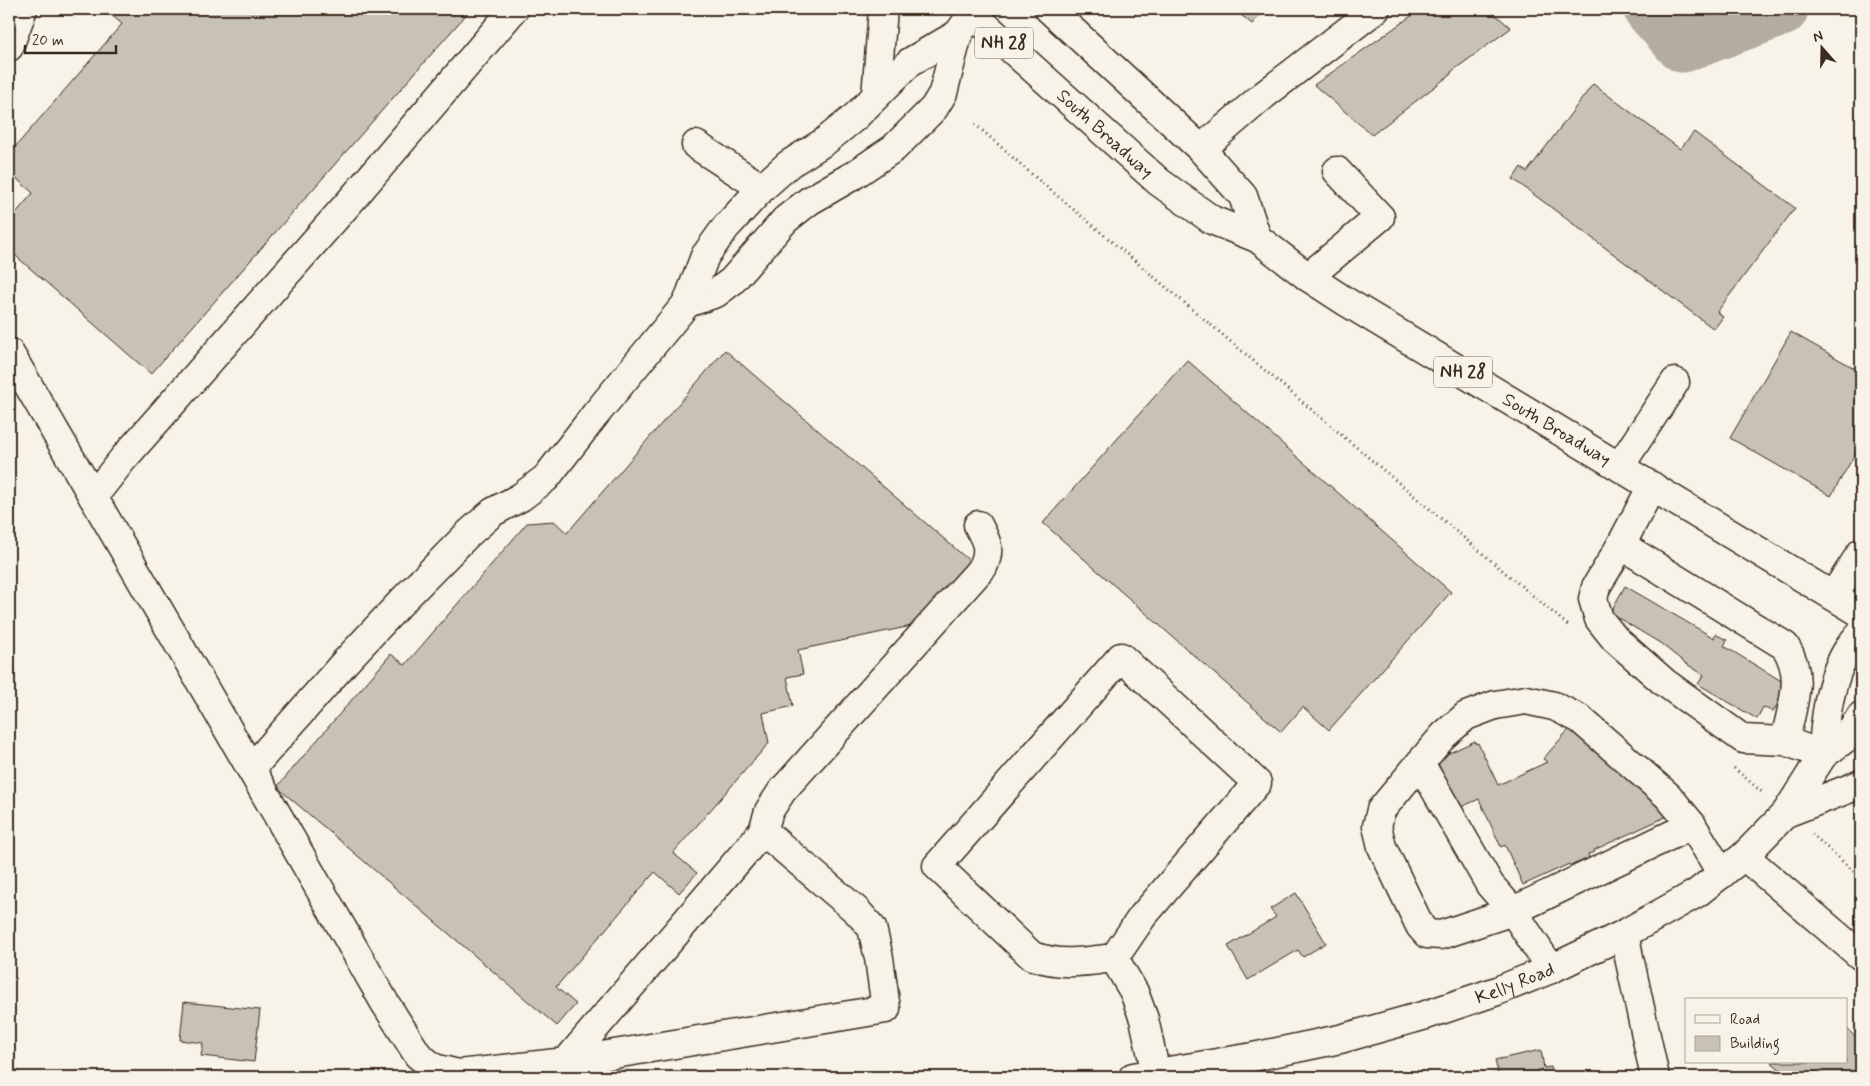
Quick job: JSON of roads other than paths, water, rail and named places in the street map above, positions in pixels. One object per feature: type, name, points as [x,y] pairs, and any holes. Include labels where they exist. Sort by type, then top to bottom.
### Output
[{"type":"main road","points":[[9,47],[23,9]]},
{"type":"main road","points":[[93,497],[129,452],[353,198],[514,9]]},
{"type":"main road","points":[[876,96],[883,9]]},
{"type":"main road","name":"NH 28","points":[[1049,9],[1201,149],[1243,196],[1257,238]]},
{"type":"main road","points":[[1201,149],[1264,95],[1376,9]]},
{"type":"main road","points":[[251,769],[346,661],[467,535],[493,512],[521,497],[546,478],[687,302],[705,256],[726,226],[762,188],[789,164],[824,142],[855,118],[910,62],[969,16]]},
{"type":"main road","points":[[687,302],[716,293],[732,282],[785,220],[809,200],[854,175],[894,148],[934,108],[943,93],[969,16]]},
{"type":"main road","name":"South Broadway","points":[[969,16],[1158,182],[1212,220],[1257,238],[1308,277],[1345,301],[1861,613]]},
{"type":"main road","points":[[696,145],[762,188]]},
{"type":"main road","points":[[1308,277],[1380,217],[1337,171]]},
{"type":"main road","points":[[9,352],[385,1003],[418,1055],[434,1068],[459,1074],[566,1062],[886,1009],[879,958],[872,928],[857,912],[763,831]]},
{"type":"main road","points":[[1620,466],[1675,382]]},
{"type":"main road","points":[[1652,486],[1596,587],[1593,599],[1600,619],[1615,639],[1664,682],[1743,739],[1753,741],[1785,741],[1823,755]]},
{"type":"main road","points":[[566,1062],[763,831],[769,811],[782,790],[983,567],[988,555],[986,540],[978,525]]},
{"type":"main road","points":[[1621,545],[1785,646],[1795,666],[1797,678],[1785,741]]},
{"type":"main road","points":[[1833,596],[1861,553]]},
{"type":"main road","name":"Kelly Road","points":[[1823,755],[1824,731],[1835,678],[1848,648],[1861,633]]},
{"type":"main road","points":[[1121,657],[1257,783],[1142,917],[1114,958],[1078,962],[1052,962],[1032,956],[937,866],[1121,657]]},
{"type":"main road","points":[[1692,826],[1513,910],[1441,935],[1427,934],[1420,926],[1382,847],[1377,826],[1382,810],[1420,763],[1444,735],[1466,716],[1495,705],[1526,700],[1554,706],[1580,719],[1668,796],[1692,826],[1722,874]]},
{"type":"main road","name":"Kelly Road","points":[[1145,1075],[1253,1057],[1340,1039],[1426,1015],[1498,991],[1551,969],[1624,934],[1674,906],[1722,874],[1744,856],[1786,813],[1823,755],[1846,738],[1861,716]]},
{"type":"main road","points":[[1420,763],[1490,885],[1513,910],[1551,969]]},
{"type":"main road","points":[[1786,813],[1861,784]]},
{"type":"main road","points":[[1744,856],[1861,956]]},
{"type":"main road","points":[[1624,934],[1655,1077]]},
{"type":"main road","points":[[1114,958],[1134,992],[1144,1019],[1145,1075]]},
{"type":"waterway","points":[[1651,9],[1683,45],[1781,9]]}]
